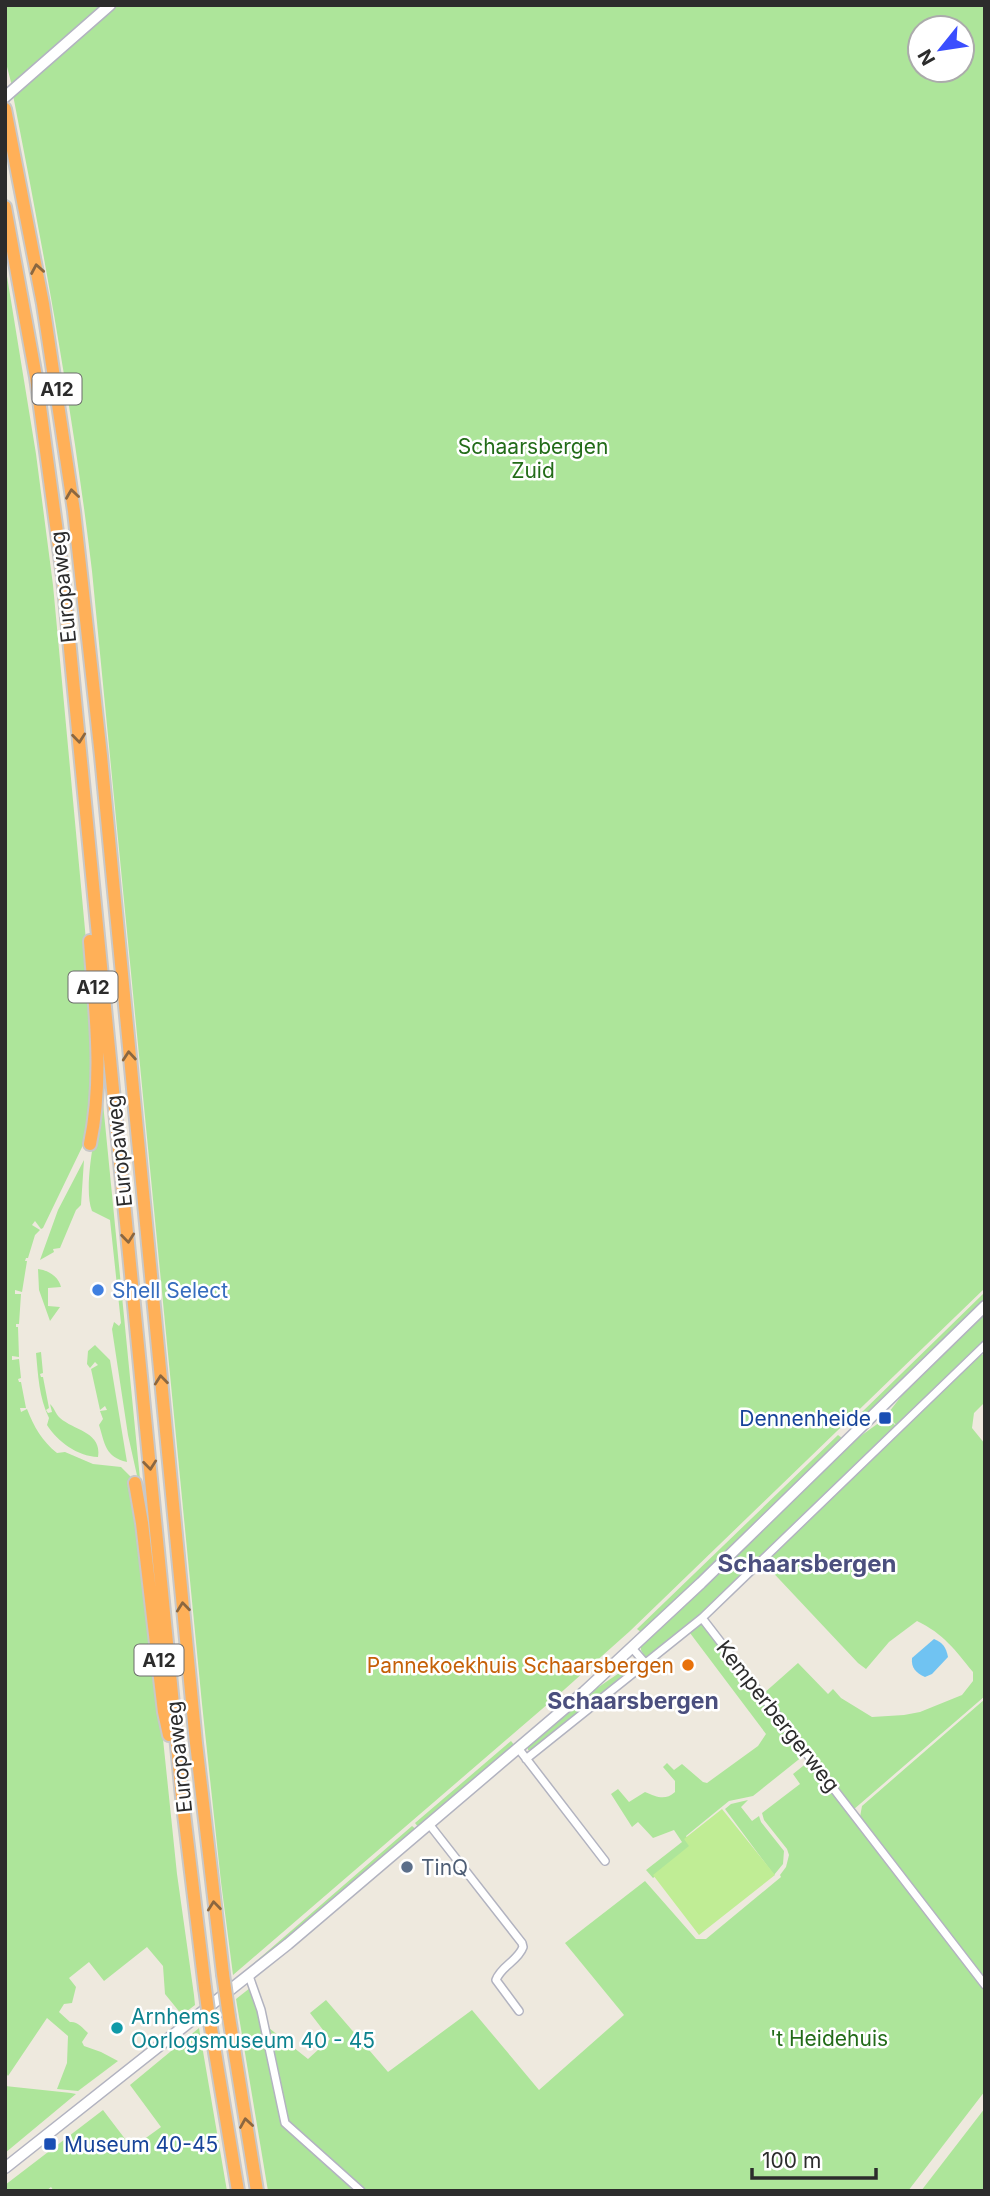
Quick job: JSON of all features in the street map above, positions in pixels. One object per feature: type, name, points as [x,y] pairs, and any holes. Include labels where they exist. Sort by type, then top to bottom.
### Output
[{"type":"highway","name":"Europaweg","points":[[7,116],[43,304],[76,524],[196,1743],[223,1974],[257,2191]]},
{"type":"highway","name":"Europaweg","points":[[5,207],[33,363],[63,577],[182,1797],[211,2031],[238,2191]]},
{"type":"highway","name":"A12","points":[[87,829],[88,908],[97,1048],[97,1096],[90,1144]]},
{"type":"highway","name":"A12","points":[[135,1483],[164,1712],[182,1797]]},
{"type":"main road","points":[[5,97],[110,5]]},
{"type":"main road","points":[[5,2168],[249,1976],[429,1825],[632,1648],[985,1306]]},
{"type":"street","name":"Kemperbergerweg","points":[[526,1759],[702,1618],[984,1347]]},
{"type":"street","name":"Kemperbergerweg","points":[[702,1618],[985,1985]]},
{"type":"street","points":[[632,1648],[646,1664]]},
{"type":"street","points":[[518,1748],[605,1861]]},
{"type":"street","points":[[429,1825],[522,1943],[520,1954],[498,1973],[495,1980],[519,2011]]},
{"type":"street","points":[[249,1976],[261,2010],[285,2123],[361,2191]]},
{"type":"green space","points":[[5,5],[105,5],[12,86],[5,59]]},
{"type":"green space","name":"Schaarsbergen Zuid","points":[[117,5],[985,5],[985,1288],[630,1631],[233,1975],[202,1704],[92,571],[76,451],[13,95]]},
{"type":"green space","points":[[5,264],[36,454],[53,585],[87,951],[95,1088],[85,1141],[43,1228],[35,1221],[32,1225],[40,1230],[35,1235],[25,1261],[22,1292],[15,1290],[15,1294],[21,1294],[19,1324],[16,1324],[19,1357],[12,1356],[12,1360],[19,1359],[21,1378],[18,1379],[26,1408],[20,1408],[21,1412],[27,1409],[47,1444],[57,1453],[65,1452],[93,1464],[121,1467],[131,1477],[154,1652],[177,1874],[195,2005],[182,2015],[165,1994],[163,1966],[147,1947],[104,1981],[89,1962],[69,1978],[76,1987],[72,2003],[64,2004],[59,2012],[88,2033],[82,2042],[84,2046],[118,2061],[78,2091],[57,2089],[67,2063],[68,2036],[47,2018],[8,2076],[5,2072]]},
{"type":"green space","points":[[102,1093],[138,1480],[128,1435],[112,1329],[114,1322],[119,1326],[121,1323],[110,1220],[92,1211],[89,1200],[94,1136]]},
{"type":"green space","points":[[84,1160],[81,1205],[76,1210],[60,1248],[53,1249],[54,1252],[40,1260],[58,1210]]},
{"type":"green space","points":[[38,1269],[52,1275],[61,1287],[48,1288],[48,1306],[60,1307],[50,1321],[39,1290]]},
{"type":"green space","points":[[985,1292],[985,1300],[887,1397],[862,1416],[860,1414]]},
{"type":"green space","points":[[985,1313],[985,1340],[897,1426],[888,1416],[889,1412],[906,1390]]},
{"type":"green space","points":[[95,1345],[110,1360],[127,1462],[110,1453],[99,1425],[103,1419],[100,1411],[107,1410],[105,1406],[100,1410],[91,1369],[98,1365],[95,1362],[90,1368],[87,1364],[88,1351]]},
{"type":"green space","points":[[41,1352],[43,1373],[40,1374],[43,1377],[49,1408],[46,1410],[41,1394],[36,1353]]},
{"type":"green space","points":[[985,1354],[985,1402],[974,1413],[972,1428],[985,1444],[985,1696],[853,1810],[763,1694],[798,1663],[828,1694],[833,1689],[841,1698],[872,1717],[904,1715],[920,1712],[962,1695],[973,1681],[973,1672],[942,1637],[917,1621],[889,1642],[866,1669],[764,1563],[979,1355]]},
{"type":"green space","points":[[50,1404],[60,1418],[92,1437],[96,1442],[98,1457],[69,1447],[47,1425],[49,1418],[46,1410],[48,1413],[52,1412]]},
{"type":"green space","points":[[887,1417],[896,1426],[701,1616],[650,1657],[645,1657],[641,1645],[855,1440]]},
{"type":"green space","points":[[838,1435],[842,1438],[832,1450],[642,1633],[637,1629]]},
{"type":"green space","points":[[701,1623],[803,1752],[803,1756],[753,1796],[729,1801],[686,1836],[692,1847],[653,1878],[646,1870],[682,1842],[674,1830],[653,1838],[638,1822],[632,1827],[611,1794],[618,1789],[629,1802],[645,1792],[661,1797],[671,1795],[675,1792],[675,1781],[663,1767],[667,1763],[674,1770],[682,1764],[707,1783],[758,1746],[766,1734],[690,1633]]},
{"type":"green space","points":[[622,1671],[626,1676],[528,1750],[528,1745],[587,1695]]},
{"type":"green space","points":[[985,1699],[985,1982],[860,1817],[862,1806]]},
{"type":"green space","points":[[511,1741],[515,1746],[419,1828],[415,1823]]},
{"type":"green space","name":"'t Heidehuis","points":[[808,1762],[985,1989],[985,2091],[908,2191],[364,2191],[286,2121],[269,2028],[308,2059],[330,2039],[310,2013],[326,2000],[388,2072],[472,2010],[539,2090],[624,2015],[565,1943],[645,1881],[696,1939],[706,1939],[781,1877],[789,1855],[764,1820],[762,1813],[800,1784],[793,1774]]},
{"type":"green space","points":[[748,1800],[741,1807],[752,1821],[759,1816],[784,1851],[783,1864],[774,1875],[725,1809],[731,1804]]},
{"type":"green space","points":[[722,1809],[775,1875],[699,1935],[653,1875],[689,1846],[684,1839]]},
{"type":"green space","points":[[412,1826],[417,1830],[248,1971],[247,1969]]},
{"type":"green space","points":[[250,1988],[258,2011],[281,2117],[358,2191],[268,2191],[236,1999]]},
{"type":"green space","points":[[199,2028],[227,2191],[54,2191],[51,2187],[46,2191],[5,2191],[5,2185],[103,2110],[132,2148],[161,2127],[130,2085]]},
{"type":"green space","points":[[5,2086],[71,2093],[76,2094],[5,2153]]},
{"type":"green space","points":[[985,2108],[985,2191],[921,2191]]},
{"type":"water","points":[[934,1639],[944,1646],[948,1657],[932,1674],[925,1677],[915,1670],[912,1658]]},
{"type":"place","name":"Shell Select","points":[[98,1290]]},
{"type":"place","name":"Dennenheide","points":[[885,1418]]},
{"type":"place","name":"Pannekoekhuis Schaarsbergen","points":[[688,1665]]},
{"type":"place","name":"TinQ","points":[[407,1867]]},
{"type":"place","name":"Arnhems Oorlogsmuseum 40 - 45","points":[[117,2028]]},
{"type":"place","name":"Museum 40-45","points":[[50,2144]]},
{"type":"district","name":"Schaarsbergen","points":[[807,1563]]},
{"type":"district","name":"Schaarsbergen","points":[[633,1701]]}]
